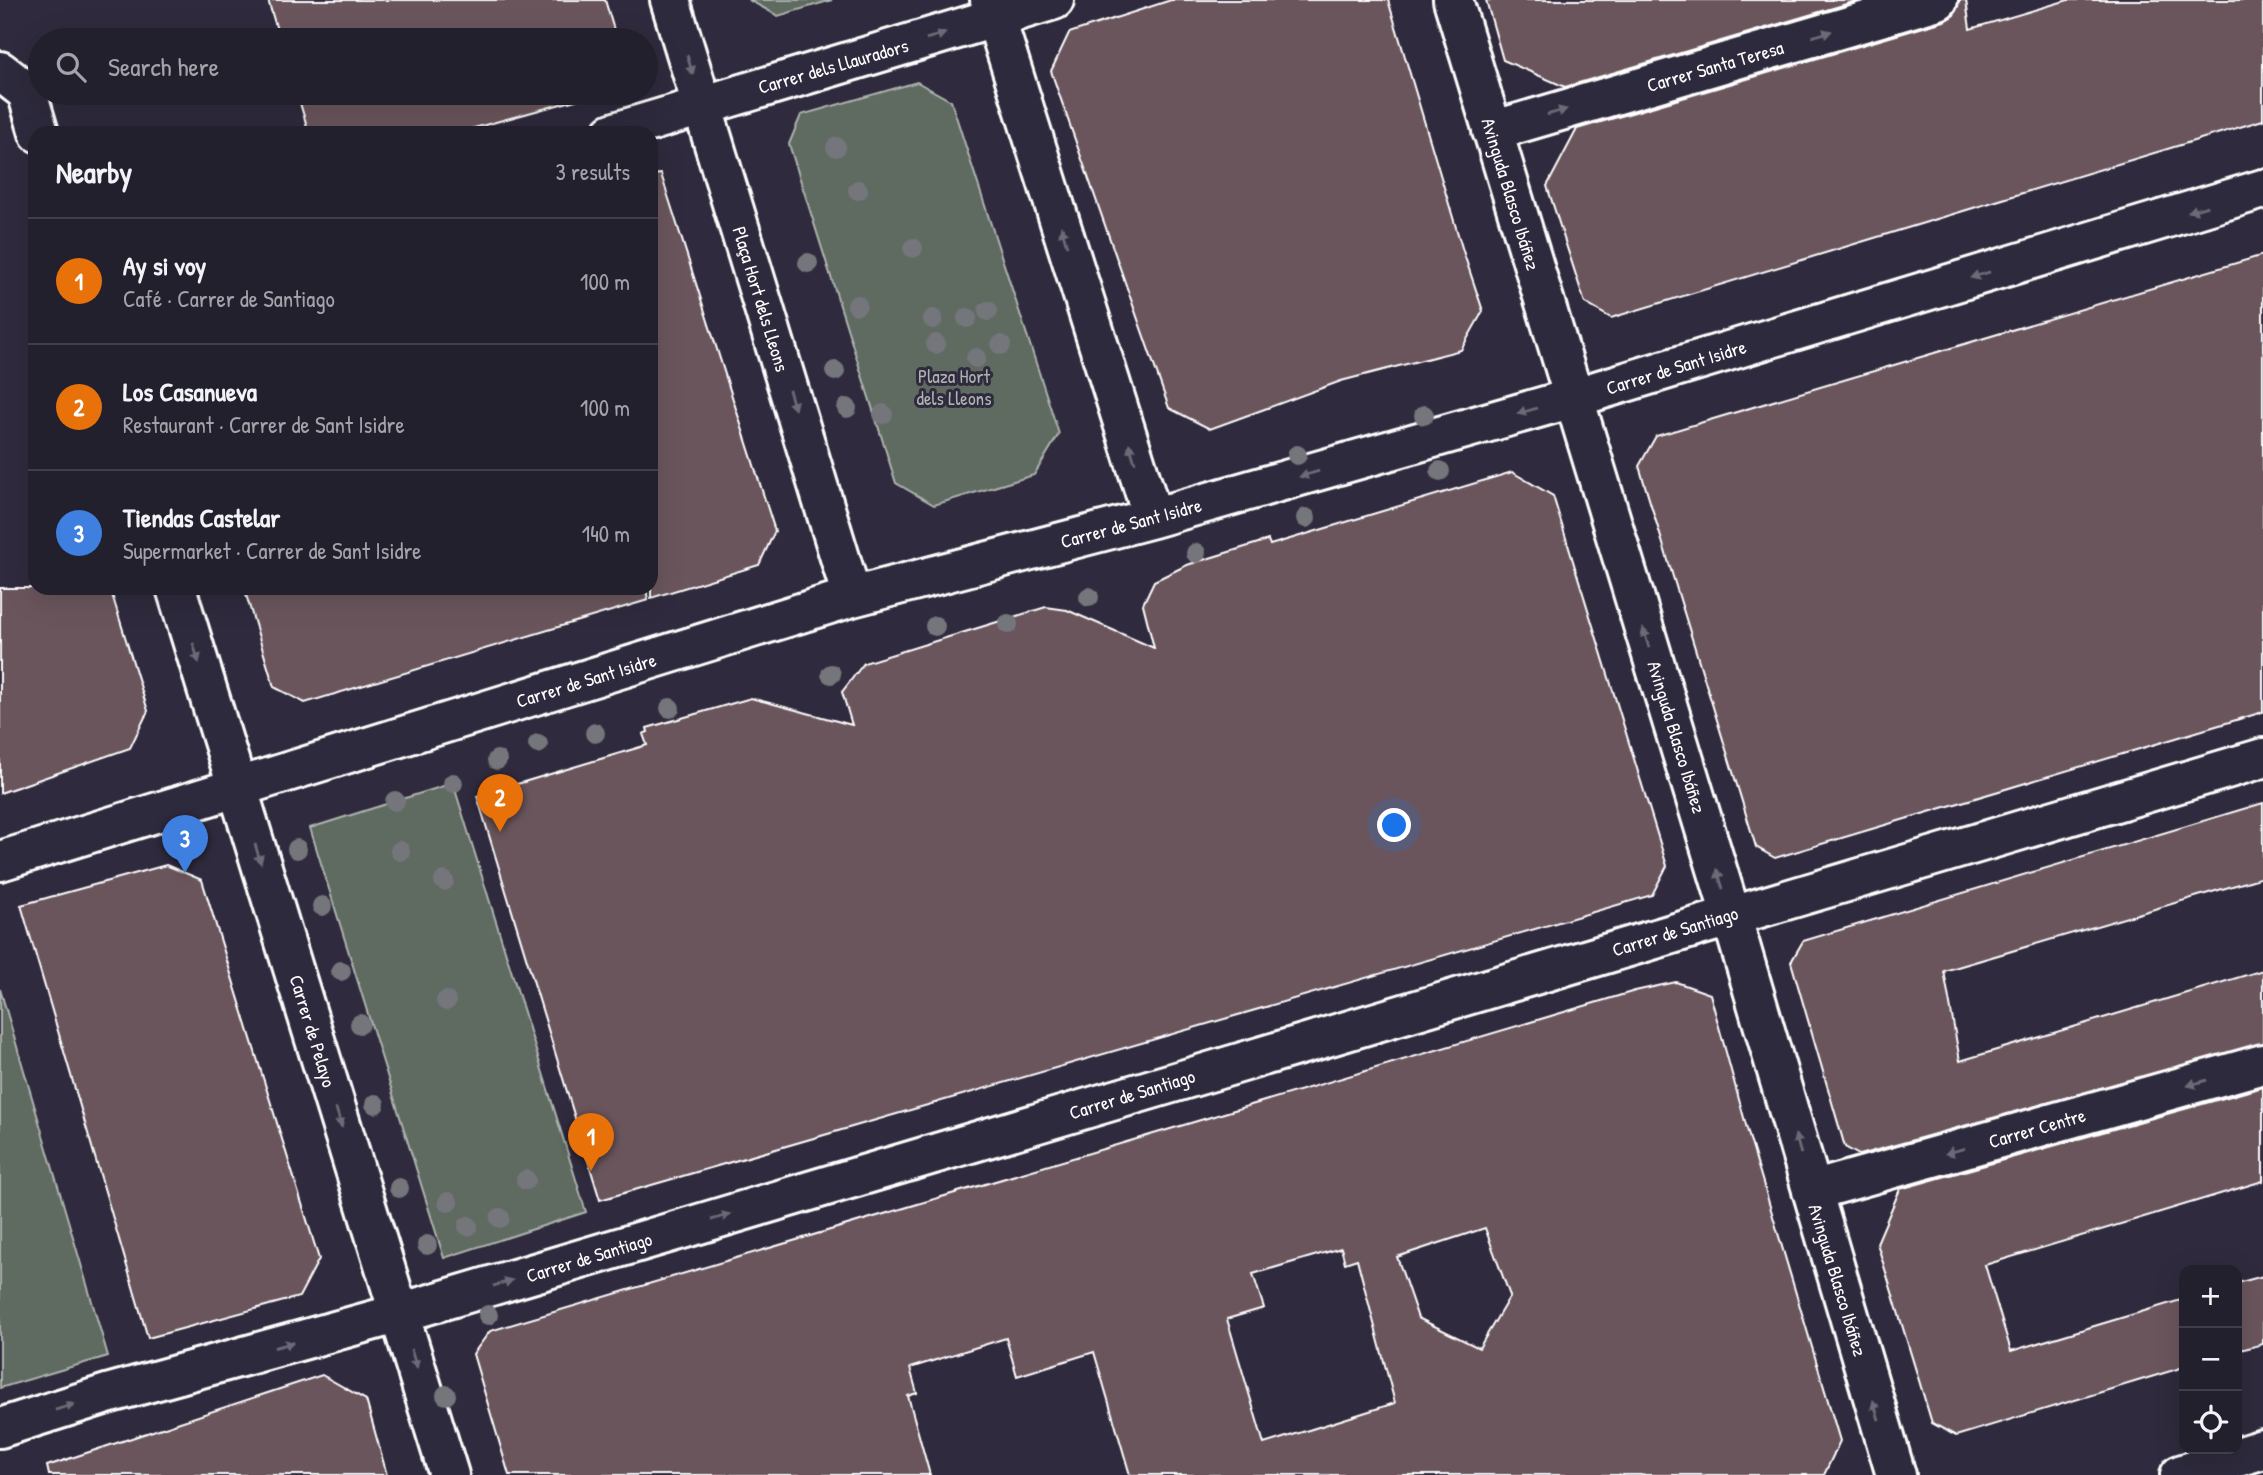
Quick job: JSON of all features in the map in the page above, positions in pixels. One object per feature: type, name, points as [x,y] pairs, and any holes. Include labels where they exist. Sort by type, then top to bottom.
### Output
[{"type":"street","name":"Plaça Hort dels Lleons","points":[[670,0],[852,597]]},
{"type":"street","name":"Carrer dels Llauradors","points":[[634,126],[993,9],[1054,0]]},
{"type":"street","name":"Avinguda Blasco Ibáñez","points":[[1453,0],[1731,915],[1896,1475]]},
{"type":"street","name":"Carrer Santa Teresa","points":[[1492,131],[1938,0]]},
{"type":"street","points":[[993,9],[1153,518]]},
{"type":"street","points":[[13,82],[35,126]]},
{"type":"street","name":"Carrer de Sant Isidre","points":[[0,861],[852,597],[1153,518],[1573,398],[2263,190]]},
{"type":"street","name":"Carrer de Pelayo","points":[[178,595],[449,1475]]},
{"type":"street","name":"Carrer de Santiago","points":[[0,1428],[107,1394],[400,1313],[2263,758]]},
{"type":"street","name":"Carrer Centre","points":[[1812,1191],[2263,1064]]},
{"type":"street","points":[[2180,1475],[2263,1449]]},
{"type":"green space","points":[[749,0],[832,0],[778,16]]},
{"type":"green space","name":"Plaza Hort dels Lleons","points":[[917,82],[951,101],[1059,434],[1034,475],[934,505],[896,483],[789,144],[801,115]]},
{"type":"green space","points":[[453,783],[586,1212],[444,1258],[310,828]]},
{"type":"green space","points":[[0,989],[108,1356],[0,1388]]},
{"type":"building","points":[[268,0],[605,0],[613,28],[276,28]]},
{"type":"building","points":[[1171,0],[1388,0],[1483,311],[1461,350],[1341,381],[1210,429],[1169,408],[1051,71],[1069,33]]},
{"type":"building","points":[[1486,0],[1860,0],[1565,87],[1503,60]]},
{"type":"building","points":[[1959,0],[1966,0],[1970,29],[2068,0],[2263,0],[2263,120],[1611,318],[1585,303],[1547,186],[1577,129],[1944,21],[1954,15]]},
{"type":"building","points":[[301,105],[558,105],[481,126],[307,126]]},
{"type":"building","points":[[658,174],[661,174],[775,531],[759,565],[651,598],[651,595],[658,595]]},
{"type":"building","points":[[2263,255],[2263,712],[1775,858],[1756,847],[1639,466],[1656,436]]},
{"type":"building","points":[[1512,472],[1553,496],[1667,866],[1652,895],[600,1200],[477,796],[647,745],[643,734],[648,732],[647,728],[751,698],[852,725],[842,692],[864,663],[1046,607],[1067,610],[1154,648],[1143,604],[1154,581],[1187,565],[1268,540],[1270,545]]},
{"type":"building","points":[[0,588],[28,588],[28,595],[112,595],[148,711],[130,748],[0,793]]},
{"type":"building","points":[[246,595],[647,595],[648,600],[305,703],[274,687]]},
{"type":"building","points":[[2263,803],[2263,877],[1944,971],[1960,1061],[2263,970],[2263,1043],[1859,1155],[1845,1147],[1791,962],[1803,941]]},
{"type":"building","points":[[166,865],[202,880],[319,1259],[299,1297],[148,1338],[21,905]]},
{"type":"building","points":[[1676,982],[1710,994],[1749,1136],[1840,1441],[1824,1475],[1130,1475],[1094,1352],[1017,1376],[1006,1338],[910,1368],[917,1393],[908,1396],[930,1475],[509,1475],[473,1354],[490,1331],[1635,991]],"holes":[[[1485,1228],[1510,1296],[1479,1348],[1418,1318],[1397,1257]],[[1341,1248],[1345,1263],[1357,1259],[1395,1403],[1264,1444],[1227,1319],[1264,1308],[1253,1274]]]},
{"type":"building","points":[[2263,1087],[2263,1181],[1985,1265],[2011,1351],[2179,1301],[2179,1369],[1956,1436],[1932,1423],[1877,1243],[1900,1189]]},
{"type":"building","points":[[2263,1276],[2263,1344],[2242,1350],[2242,1328],[2242,1282]]},
{"type":"building","points":[[322,1375],[366,1400],[387,1475],[49,1475],[47,1466]]},
{"type":"place","name":"Los Casanueva","points":[[500,832]]},
{"type":"place","name":"Tiendas Castelar","points":[[185,873]]},
{"type":"place","name":"Ay si voy","points":[[591,1171]]}]
